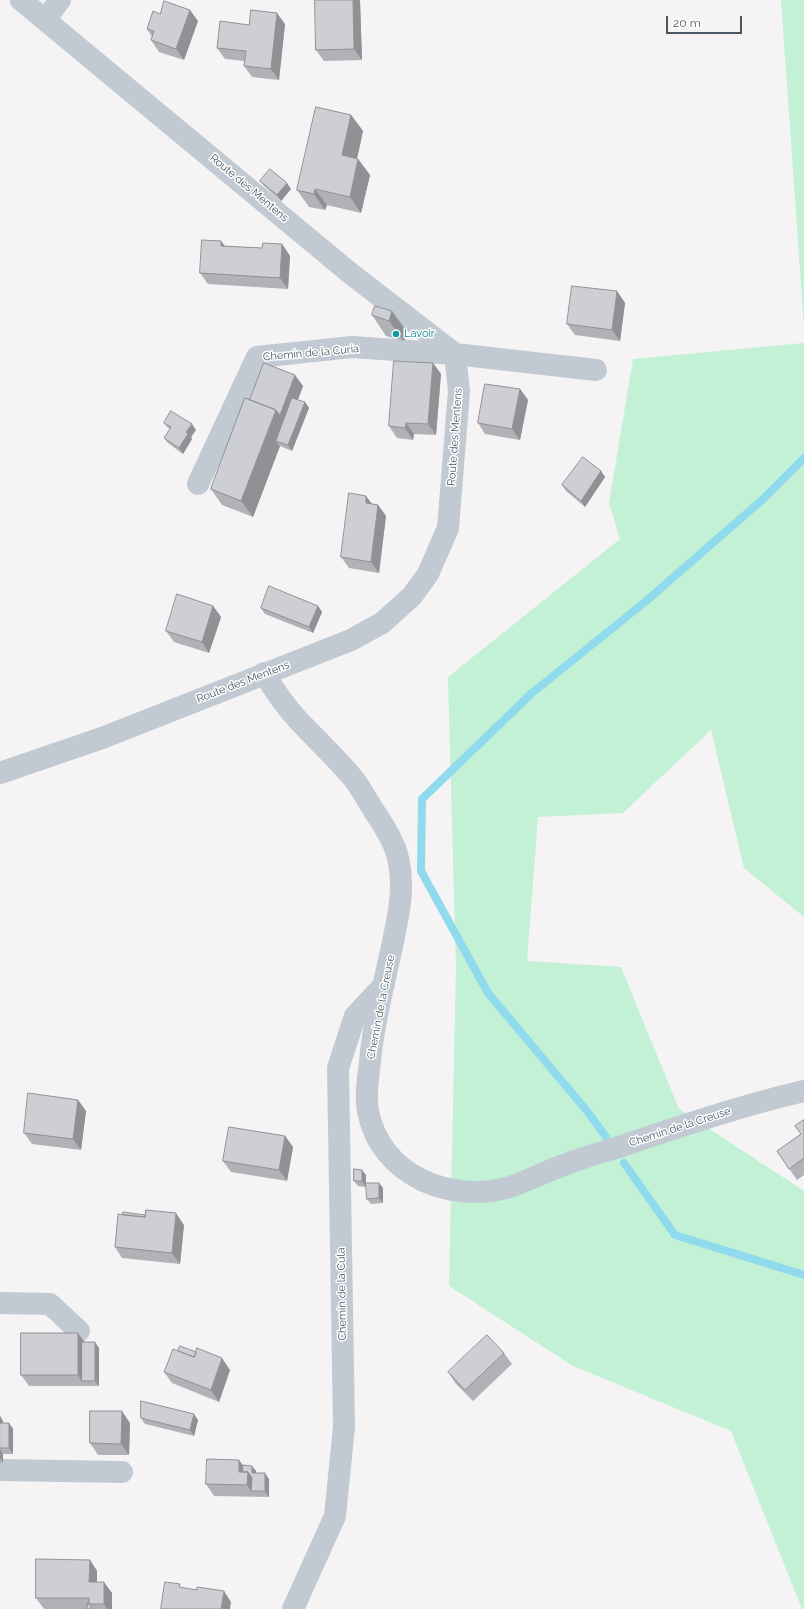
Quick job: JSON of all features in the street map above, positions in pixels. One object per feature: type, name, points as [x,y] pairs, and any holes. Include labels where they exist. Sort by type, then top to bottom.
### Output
[{"type":"street","name":"Route des Mentens","points":[[0,773],[102,738],[351,640],[382,623],[412,596],[428,574],[448,528],[459,391],[455,354],[350,273],[21,0]]},
{"type":"street","points":[[45,20],[60,0]]},
{"type":"street","name":"Chemin de la Curia","points":[[198,484],[258,357],[352,348],[455,354]]},
{"type":"street","points":[[455,354],[596,370]]},
{"type":"street","name":"Chemin de la Creuse","points":[[264,673],[280,698],[298,720],[323,744],[355,780],[386,829],[396,851],[402,876],[401,900],[372,1040],[367,1092],[367,1109],[373,1130],[383,1147],[399,1167],[413,1176],[442,1189],[476,1193],[509,1187],[565,1164],[601,1152],[756,1102],[804,1091]]},
{"type":"street","name":"Chemin de la Cula","points":[[293,1609],[335,1516],[344,1427],[338,1068],[355,1016],[384,984]]},
{"type":"street","points":[[0,1303],[50,1304],[79,1331]]},
{"type":"street","points":[[0,1470],[122,1472]]},
{"type":"green space","points":[[781,0],[804,0],[804,327]]},
{"type":"green space","points":[[804,343],[804,917],[744,868],[711,730],[623,813],[538,817],[527,961],[621,967],[679,1109],[804,1191],[804,1609],[802,1609],[731,1431],[573,1366],[449,1286],[456,970],[448,677],[620,539],[609,503],[633,359]]},
{"type":"building","points":[[315,0],[353,0],[354,49],[316,50]]},
{"type":"building","points":[[164,1],[190,10],[176,49],[151,40],[154,31],[147,29],[153,11],[160,14]]},
{"type":"building","points":[[251,10],[277,13],[271,69],[244,66],[246,51],[217,48],[220,21],[249,25]]},
{"type":"building","points":[[316,107],[351,115],[342,155],[358,159],[350,197],[315,189],[314,194],[297,190]]},
{"type":"building","points":[[270,169],[287,183],[277,195],[260,181]]},
{"type":"building","points":[[202,240],[221,241],[221,246],[262,248],[263,243],[282,244],[280,278],[200,273]]},
{"type":"building","points":[[572,286],[617,291],[612,330],[567,324]]},
{"type":"building","points":[[375,306],[392,311],[389,321],[372,315]]},
{"type":"building","points":[[394,361],[433,363],[428,424],[406,423],[405,428],[389,426]]},
{"type":"building","points":[[264,363],[295,375],[280,415],[276,410],[250,400]]},
{"type":"building","points":[[485,384],[520,389],[512,429],[478,423]]},
{"type":"building","points":[[245,398],[276,410],[241,501],[211,489]]},
{"type":"building","points":[[292,398],[305,402],[288,445],[276,441]]},
{"type":"building","points":[[171,411],[192,424],[186,432],[188,434],[179,448],[164,438],[171,427],[164,423]]},
{"type":"building","points":[[583,457],[601,471],[581,501],[562,485]]},
{"type":"building","points":[[349,493],[366,496],[366,503],[378,505],[371,562],[341,557]]},
{"type":"building","points":[[269,586],[318,606],[309,627],[261,608]]},
{"type":"building","points":[[177,594],[213,606],[202,642],[166,631]]},
{"type":"building","points":[[28,1093],[78,1100],[73,1139],[24,1133]]},
{"type":"building","points":[[804,1120],[804,1158],[789,1169],[777,1151],[801,1134],[795,1126]]},
{"type":"building","points":[[229,1127],[285,1136],[279,1170],[223,1161]]},
{"type":"building","points":[[354,1169],[362,1170],[362,1181],[354,1181]]},
{"type":"building","points":[[366,1183],[379,1183],[379,1198],[367,1199]]},
{"type":"building","points":[[146,1210],[176,1213],[172,1253],[115,1247],[118,1214],[145,1217]]},
{"type":"building","points":[[123,1212],[145,1215],[145,1217],[123,1215]]},
{"type":"building","points":[[21,1333],[78,1333],[78,1375],[21,1375]]},
{"type":"building","points":[[487,1335],[504,1353],[465,1390],[448,1372]]},
{"type":"building","points":[[82,1342],[95,1342],[95,1381],[82,1381]]},
{"type":"building","points":[[180,1346],[196,1352],[194,1357],[178,1351]]},
{"type":"building","points":[[197,1348],[222,1358],[211,1390],[164,1372],[173,1349],[194,1357]]},
{"type":"building","points":[[141,1401],[194,1414],[190,1430],[141,1418]]},
{"type":"building","points":[[90,1411],[122,1411],[121,1444],[90,1443]]},
{"type":"building","points":[[0,1423],[9,1423],[9,1448],[0,1448]]},
{"type":"building","points":[[207,1459],[239,1460],[239,1472],[248,1472],[247,1485],[206,1484]]},
{"type":"building","points":[[243,1465],[252,1466],[252,1473],[265,1473],[265,1491],[251,1491],[252,1478],[248,1472],[243,1472]]},
{"type":"building","points":[[36,1559],[90,1560],[89,1582],[104,1582],[104,1604],[89,1604],[89,1598],[36,1598]]},
{"type":"building","points":[[165,1582],[180,1584],[179,1587],[197,1590],[197,1587],[224,1591],[221,1609],[161,1609]]},
{"type":"building","points":[[89,1603],[92,1609],[87,1609]]},
{"type":"waterway","points":[[606,1137],[587,1111],[488,993],[421,871],[422,799],[532,693],[645,602],[762,500],[804,458]]},
{"type":"waterway","points":[[624,1163],[675,1235],[804,1275]]},
{"type":"place","name":"Lavoir","points":[[396,334]]}]
